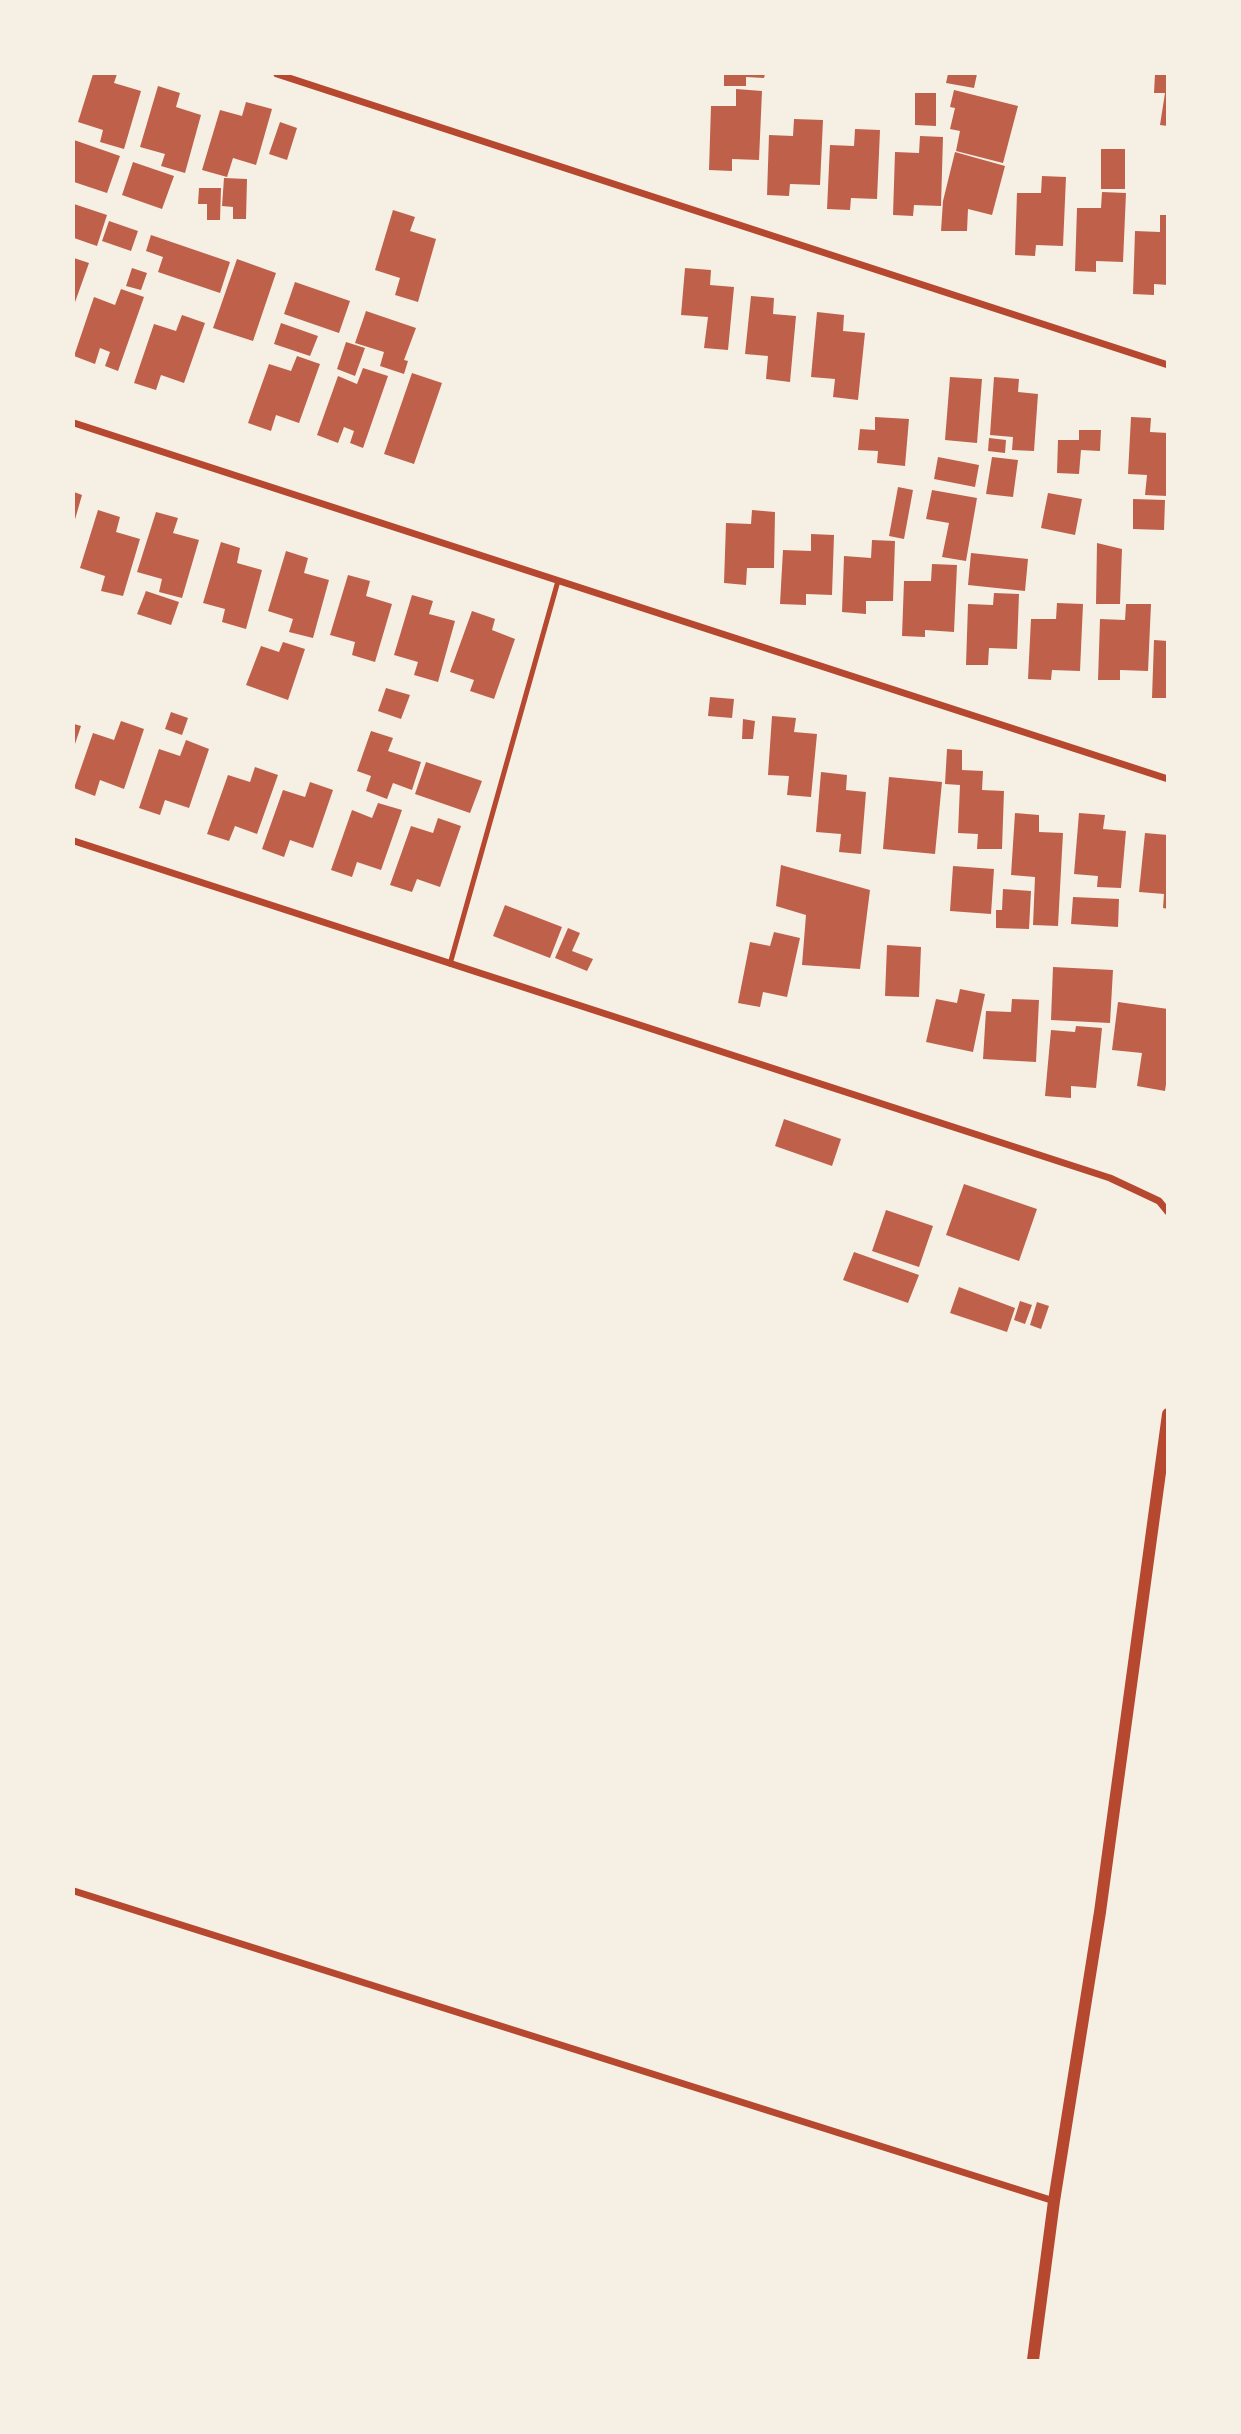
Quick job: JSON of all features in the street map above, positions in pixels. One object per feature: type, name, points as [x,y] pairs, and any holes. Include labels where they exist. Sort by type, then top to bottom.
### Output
[{"type":"street","points":[[277,74],[1167,365]]},
{"type":"street","points":[[74,423],[1167,779]]},
{"type":"street","points":[[74,841],[1110,1178],[1159,1201],[1167,1212]]},
{"type":"street","points":[[1033,2361],[1054,2201],[1100,1912],[1167,1414]]},
{"type":"street","points":[[74,1891],[1054,2201]]},
{"type":"lane","points":[[450,964],[558,581]]},
{"type":"building","points":[[93,74],[117,74],[114,83],[141,91],[124,149],[100,142],[103,130],[78,122]]},
{"type":"building","points":[[724,74],[765,74],[764,78],[746,77],[746,86],[724,86]]},
{"type":"building","points":[[948,74],[977,74],[974,88],[946,83]]},
{"type":"building","points":[[1155,74],[1168,74],[1168,126],[1160,125],[1165,93],[1154,93]]},
{"type":"building","points":[[158,86],[180,93],[176,107],[201,115],[185,173],[161,166],[165,154],[140,147]]},
{"type":"building","points":[[736,89],[762,91],[759,160],[732,159],[732,171],[709,170],[711,106],[736,106]]},
{"type":"building","points":[[954,90],[1018,106],[1003,163],[956,151],[960,131],[950,129],[955,108],[950,107]]},
{"type":"building","points":[[915,93],[936,93],[936,126],[915,125]]},
{"type":"building","points":[[246,102],[272,109],[256,165],[233,158],[227,177],[202,170],[220,110],[242,116]]},
{"type":"building","points":[[794,119],[823,120],[820,185],[790,184],[789,196],[767,195],[769,135],[793,136]]},
{"type":"building","points":[[280,122],[297,128],[287,160],[269,154]]},
{"type":"building","points":[[855,129],[880,130],[877,199],[851,198],[850,210],[827,209],[830,145],[854,146]]},
{"type":"building","points":[[920,136],[943,137],[941,206],[914,205],[913,216],[893,215],[895,152],[919,153]]},
{"type":"building","points":[[74,140],[120,156],[107,193],[74,182]]},
{"type":"building","points":[[1101,149],[1125,149],[1125,189],[1101,189]]},
{"type":"building","points":[[955,152],[1005,166],[992,215],[968,209],[967,231],[941,231],[943,201]]},
{"type":"building","points":[[133,162],[174,176],[162,209],[122,195]]},
{"type":"building","points":[[1042,176],[1066,177],[1063,246],[1036,245],[1035,256],[1015,255],[1017,193],[1041,193]]},
{"type":"building","points":[[224,178],[247,179],[246,219],[233,219],[233,207],[222,206]]},
{"type":"building","points":[[199,188],[221,188],[220,220],[207,220],[207,204],[198,204]]},
{"type":"building","points":[[1102,192],[1126,193],[1123,262],[1096,261],[1096,272],[1075,271],[1077,208],[1101,208]]},
{"type":"building","points":[[74,204],[107,215],[97,246],[74,238]]},
{"type":"building","points":[[393,210],[415,217],[410,231],[436,239],[418,302],[395,295],[400,278],[375,270]]},
{"type":"building","points":[[1160,215],[1168,215],[1168,285],[1154,284],[1154,295],[1133,294],[1135,231],[1160,232]]},
{"type":"building","points":[[109,221],[138,231],[131,251],[102,241]]},
{"type":"building","points":[[151,235],[230,262],[220,293],[158,272],[163,257],[146,251]]},
{"type":"building","points":[[74,258],[89,263],[74,305]]},
{"type":"building","points":[[237,259],[276,273],[253,341],[213,328]]},
{"type":"building","points":[[132,268],[147,273],[141,290],[126,286]]},
{"type":"building","points":[[685,268],[711,270],[710,285],[734,287],[728,350],[704,348],[708,317],[681,315]]},
{"type":"building","points":[[295,282],[350,301],[339,333],[284,314]]},
{"type":"building","points":[[121,289],[144,297],[118,371],[105,366],[110,352],[100,348],[95,364],[74,356],[94,297],[115,305]]},
{"type":"building","points":[[751,296],[774,298],[773,314],[796,316],[790,382],[766,379],[768,356],[745,354]]},
{"type":"building","points":[[366,311],[416,328],[404,360],[408,361],[404,374],[380,366],[384,352],[355,343]]},
{"type":"building","points":[[817,312],[844,315],[843,331],[865,333],[858,400],[833,397],[835,379],[811,377]]},
{"type":"building","points":[[182,315],[205,323],[184,383],[161,375],[156,390],[134,383],[154,324],[176,331]]},
{"type":"building","points":[[281,323],[318,336],[310,356],[274,344]]},
{"type":"building","points":[[346,342],[365,348],[355,376],[337,369]]},
{"type":"building","points":[[297,356],[320,364],[299,423],[276,415],[271,431],[248,423],[269,364],[291,371]]},
{"type":"building","points":[[363,368],[388,376],[363,448],[350,443],[354,431],[344,427],[338,443],[317,435],[338,376],[357,384]]},
{"type":"building","points":[[412,373],[442,383],[414,464],[384,454]]},
{"type":"building","points":[[950,377],[982,379],[977,443],[945,440]]},
{"type":"building","points":[[994,377],[1019,379],[1018,392],[1038,394],[1034,451],[1012,450],[1013,437],[990,435]]},
{"type":"building","points":[[875,417],[909,419],[905,466],[877,463],[878,451],[858,450],[860,429],[875,430]]},
{"type":"building","points":[[1131,417],[1151,418],[1150,432],[1168,433],[1168,496],[1145,495],[1147,475],[1128,474]]},
{"type":"building","points":[[1079,430],[1101,430],[1100,451],[1081,450],[1079,474],[1057,473],[1058,440],[1079,440]]},
{"type":"building","points":[[989,438],[1006,440],[1005,453],[988,451]]},
{"type":"building","points":[[938,457],[979,465],[975,487],[934,479]]},
{"type":"building","points":[[992,457],[1018,460],[1013,497],[986,494]]},
{"type":"building","points":[[898,487],[913,490],[904,539],[889,536]]},
{"type":"building","points":[[932,490],[977,498],[966,561],[942,557],[949,523],[926,519]]},
{"type":"building","points":[[74,492],[82,495],[74,523]]},
{"type":"building","points":[[1048,493],[1082,499],[1075,535],[1041,528]]},
{"type":"building","points":[[1133,499],[1165,500],[1164,530],[1133,529]]},
{"type":"building","points":[[98,510],[120,517],[116,532],[140,539],[123,596],[101,591],[105,576],[80,568]]},
{"type":"building","points":[[752,510],[775,512],[774,568],[747,568],[746,585],[724,583],[726,523],[751,524]]},
{"type":"building","points":[[156,512],[178,518],[173,533],[199,540],[182,598],[159,592],[162,579],[137,572]]},
{"type":"building","points":[[811,534],[834,535],[832,595],[806,594],[806,605],[780,604],[783,550],[811,551]]},
{"type":"building","points":[[872,540],[895,541],[893,601],[866,601],[866,614],[842,612],[844,556],[871,558]]},
{"type":"building","points":[[221,542],[240,548],[237,563],[262,570],[246,629],[222,622],[225,609],[203,603]]},
{"type":"building","points":[[1097,543],[1122,549],[1120,604],[1096,604]]},
{"type":"building","points":[[286,551],[308,558],[304,573],[329,580],[313,638],[289,632],[293,619],[268,611]]},
{"type":"building","points":[[971,553],[1028,559],[1025,591],[968,585]]},
{"type":"building","points":[[932,564],[957,565],[954,632],[925,630],[925,637],[902,636],[904,581],[931,581]]},
{"type":"building","points":[[348,575],[370,581],[366,596],[392,604],[375,662],[352,655],[355,642],[330,635]]},
{"type":"building","points":[[146,591],[179,602],[171,625],[137,614]]},
{"type":"building","points":[[994,593],[1019,594],[1017,649],[989,648],[988,665],[966,665],[968,604],[993,605]]},
{"type":"building","points":[[412,595],[433,601],[429,614],[455,621],[438,682],[414,675],[418,662],[394,655]]},
{"type":"building","points":[[1057,603],[1083,604],[1080,671],[1052,670],[1051,680],[1028,679],[1031,619],[1056,619]]},
{"type":"building","points":[[1126,604],[1151,604],[1148,671],[1120,670],[1120,680],[1098,680],[1100,619],[1125,620]]},
{"type":"building","points":[[472,611],[495,619],[492,630],[515,639],[494,699],[470,691],[474,680],[450,672]]},
{"type":"building","points":[[1154,640],[1168,641],[1168,698],[1152,698]]},
{"type":"building","points":[[283,642],[305,649],[288,700],[246,685],[261,646],[279,652]]},
{"type":"building","points":[[386,688],[410,695],[401,719],[378,711]]},
{"type":"building","points":[[710,697],[734,699],[732,718],[708,716]]},
{"type":"building","points":[[171,712],[188,718],[182,735],[165,729]]},
{"type":"building","points":[[772,716],[796,718],[794,732],[817,734],[811,797],[787,795],[789,776],[768,775]]},
{"type":"building","points":[[743,719],[755,721],[753,739],[742,739]]},
{"type":"building","points":[[121,721],[144,729],[124,789],[100,780],[95,796],[74,788],[93,733],[114,740]]},
{"type":"building","points":[[74,724],[81,726],[74,747]]},
{"type":"building","points":[[371,731],[393,738],[388,751],[421,762],[412,790],[393,783],[387,799],[366,791],[371,776],[357,771]]},
{"type":"building","points":[[186,740],[209,749],[189,808],[165,800],[160,815],[139,808],[159,749],[180,756]]},
{"type":"building","points":[[947,749],[962,750],[962,770],[983,771],[982,790],[1004,791],[1002,849],[977,849],[978,834],[958,833],[960,785],[945,784]]},
{"type":"building","points":[[426,762],[482,781],[470,813],[415,794]]},
{"type":"building","points":[[255,767],[278,775],[257,834],[235,826],[229,841],[207,834],[228,775],[250,782]]},
{"type":"building","points":[[821,772],[847,775],[846,790],[866,792],[861,854],[839,852],[841,834],[816,832]]},
{"type":"building","points":[[889,777],[942,782],[935,854],[883,849]]},
{"type":"building","points":[[310,782],[333,790],[313,848],[290,840],[284,857],[262,849],[283,790],[305,797]]},
{"type":"building","points":[[378,803],[402,810],[381,870],[357,862],[352,877],[331,870],[352,810],[372,818]]},
{"type":"building","points":[[1015,813],[1039,815],[1039,832],[1063,833],[1058,926],[1033,925],[1035,877],[1011,875]]},
{"type":"building","points":[[1079,813],[1105,815],[1103,829],[1126,831],[1121,888],[1097,887],[1098,876],[1074,874]]},
{"type":"building","points":[[438,818],[461,826],[440,887],[417,879],[412,892],[390,885],[411,826],[433,833]]},
{"type":"building","points":[[1145,833],[1168,835],[1168,909],[1163,908],[1164,894],[1139,892]]},
{"type":"building","points":[[781,865],[870,890],[860,969],[802,965],[806,915],[776,906]]},
{"type":"building","points":[[953,866],[994,869],[991,914],[950,911]]},
{"type":"building","points":[[1003,889],[1031,891],[1029,929],[996,928],[996,910],[1002,910]]},
{"type":"building","points":[[1073,897],[1119,899],[1118,927],[1071,924]]},
{"type":"building","points":[[505,905],[562,927],[550,958],[493,936]]},
{"type":"building","points":[[568,928],[580,933],[572,951],[593,959],[587,971],[555,958]]},
{"type":"building","points":[[774,932],[800,938],[787,997],[763,992],[760,1007],[738,1003],[750,942],[770,946]]},
{"type":"building","points":[[887,945],[921,947],[919,997],[885,996]]},
{"type":"building","points":[[1053,967],[1113,970],[1110,1023],[1051,1020]]},
{"type":"building","points":[[960,989],[985,994],[973,1052],[926,1042],[936,999],[957,1003]]},
{"type":"building","points":[[1012,999],[1039,1000],[1036,1062],[983,1059],[986,1011],[1011,1012]]},
{"type":"building","points":[[1118,1002],[1168,1009],[1168,1071],[1165,1091],[1137,1086],[1142,1053],[1112,1050]]},
{"type":"building","points":[[1076,1026],[1102,1028],[1096,1088],[1071,1086],[1071,1098],[1045,1096],[1051,1030],[1075,1032]]},
{"type":"building","points":[[784,1119],[841,1139],[832,1166],[775,1146]]},
{"type":"building","points":[[964,1184],[1037,1209],[1019,1261],[946,1235]]},
{"type":"building","points":[[886,1210],[933,1226],[919,1267],[872,1251]]},
{"type":"building","points":[[854,1252],[919,1275],[908,1303],[843,1280]]},
{"type":"building","points":[[959,1287],[1015,1308],[1007,1332],[950,1313]]},
{"type":"building","points":[[1020,1301],[1032,1305],[1025,1324],[1014,1320]]},
{"type":"building","points":[[1037,1302],[1049,1306],[1041,1329],[1030,1325]]}]
